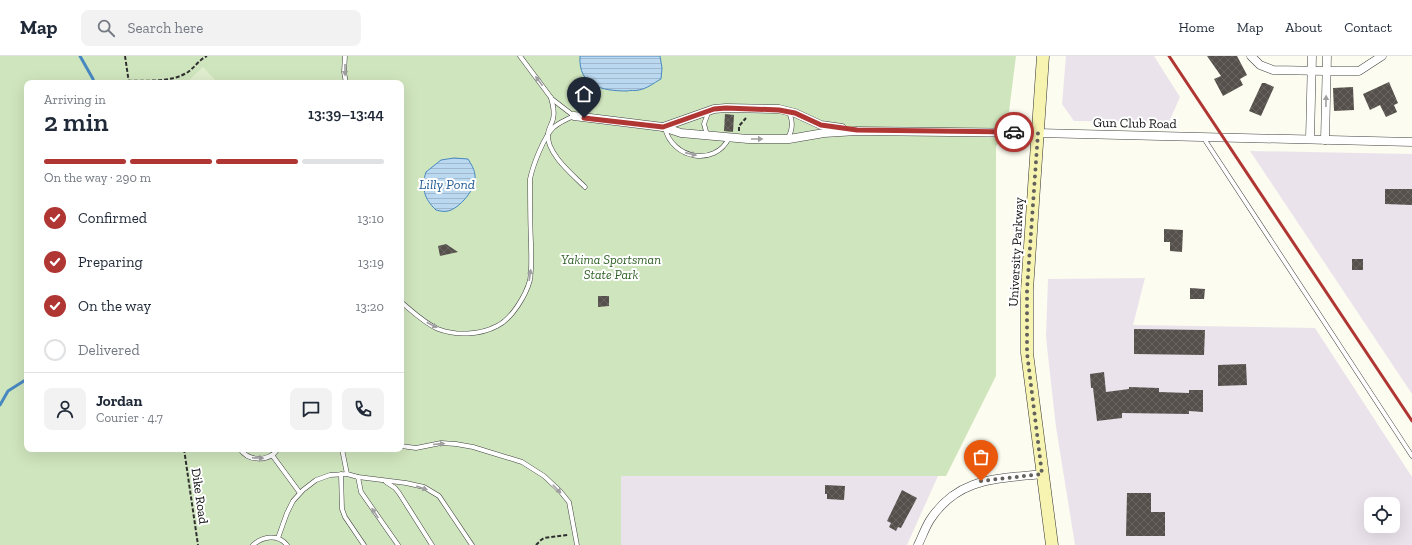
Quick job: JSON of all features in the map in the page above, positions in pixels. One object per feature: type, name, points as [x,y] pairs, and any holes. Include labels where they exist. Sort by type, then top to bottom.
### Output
[{"type":"main road","name":"University Parkway","points":[[1043,56],[1027,290],[1027,353],[1052,545]]},
{"type":"street","points":[[1251,56],[1260,65],[1273,70],[1312,71],[1359,70],[1382,56]]},
{"type":"street","points":[[1310,139],[1312,56]]},
{"type":"street","points":[[1325,140],[1327,56]]},
{"type":"street","name":"Gun Club Road","points":[[664,128],[709,111],[726,108],[779,110],[795,113],[821,125],[857,130]]},
{"type":"street","name":"Gun Club Road","points":[[574,116],[664,128],[681,133],[739,138],[787,139],[824,132],[857,130],[1412,142]]},
{"type":"street","points":[[918,545],[930,520],[952,496],[964,487],[981,481],[1042,474]]},
{"type":"lane","points":[[345,56],[344,72],[345,80]]},
{"type":"lane","points":[[520,56],[551,97],[561,108],[574,116]]},
{"type":"lane","points":[[404,304],[425,322],[438,329],[458,333],[480,332],[498,326],[514,312],[522,299],[530,280],[530,179],[532,168],[548,134],[553,119],[554,107],[551,97]]},
{"type":"lane","points":[[707,135],[704,124],[709,111]]},
{"type":"lane","points":[[787,139],[792,130],[789,112]]},
{"type":"lane","points":[[548,134],[563,121],[574,116]]},
{"type":"lane","points":[[664,128],[669,139],[676,148],[692,155],[716,153],[723,147],[729,137]]},
{"type":"lane","points":[[548,134],[550,144],[556,157],[585,187]]},
{"type":"lane","points":[[1203,137],[1412,456]]},
{"type":"lane","points":[[404,446],[416,448],[442,443],[456,444],[473,447],[522,462],[544,476],[560,490],[569,502],[577,545]]},
{"type":"lane","points":[[242,452],[251,458],[260,459],[269,457],[275,452]]},
{"type":"lane","points":[[343,452],[347,474]]},
{"type":"lane","points":[[272,455],[300,493]]},
{"type":"lane","points":[[341,474],[342,509],[345,517],[364,545]]},
{"type":"lane","points":[[278,538],[287,513],[293,501],[300,493],[316,480],[330,475],[347,474],[424,487],[439,496],[472,545]]},
{"type":"lane","points":[[358,477],[361,492],[398,545]]},
{"type":"lane","points":[[384,480],[396,488],[432,545]]},
{"type":"lane","points":[[253,545],[260,539],[269,537],[278,538],[287,545]]},
{"type":"path","points":[[125,56],[128,80]]},
{"type":"path","points":[[155,80],[169,79],[179,76],[187,72],[207,56]]},
{"type":"path","points":[[739,138],[739,126],[754,109]]},
{"type":"path","name":"Dike Road","points":[[184,452],[198,545]]},
{"type":"path","points":[[536,545],[544,538],[575,535]]},
{"type":"shaded area","points":[[1066,56],[1154,56],[1180,97],[1169,122],[1074,121],[1062,104]]},
{"type":"shaded area","points":[[1250,151],[1412,154],[1412,394]]},
{"type":"shaded area","points":[[1145,278],[1133,325],[1315,328],[1412,477],[1412,545],[1075,545],[1056,427],[1046,336],[1048,279]]},
{"type":"shaded area","points":[[621,476],[938,476],[907,545],[621,545]]},
{"type":"green space","name":"Yakima Sportsman State Park","points":[[0,56],[1016,56],[1006,135],[996,146],[996,376],[946,476],[621,476],[621,545],[0,545]]},
{"type":"green space","points":[[203,67],[215,80],[189,80]]},
{"type":"water","points":[[580,56],[660,56],[662,68],[661,79],[647,87],[637,90],[618,91],[601,88],[593,85],[583,74],[580,66]]},
{"type":"water","name":"Lilly Pond","points":[[454,158],[468,159],[473,167],[475,181],[470,192],[457,206],[448,211],[436,210],[426,197],[424,183],[426,172],[441,160]]},
{"type":"building","points":[[1207,56],[1237,56],[1247,75],[1240,79],[1243,85],[1223,96],[1214,79],[1221,76]]},
{"type":"building","points":[[1389,82],[1398,103],[1394,105],[1397,112],[1386,117],[1380,105],[1370,110],[1363,94]]},
{"type":"building","points":[[1262,83],[1274,87],[1261,116],[1249,111]]},
{"type":"building","points":[[1353,87],[1354,110],[1334,111],[1333,88]]},
{"type":"building","points":[[725,114],[734,115],[733,132],[724,131]]},
{"type":"building","points":[[1385,189],[1412,189],[1412,205],[1385,204]]},
{"type":"building","points":[[1164,229],[1183,230],[1182,252],[1170,251],[1170,242],[1164,242]]},
{"type":"building","points":[[446,244],[458,252],[440,256],[438,246]]},
{"type":"building","points":[[1352,259],[1363,259],[1363,270],[1352,270]]},
{"type":"building","points":[[1190,288],[1205,289],[1204,299],[1190,299]]},
{"type":"building","points":[[598,296],[609,296],[609,306],[598,307]]},
{"type":"building","points":[[1134,329],[1205,330],[1204,355],[1134,354]]},
{"type":"building","points":[[1246,364],[1247,385],[1218,386],[1218,365]]},
{"type":"building","points":[[1104,372],[1106,392],[1129,389],[1129,387],[1159,388],[1159,392],[1189,393],[1189,390],[1203,390],[1203,412],[1189,411],[1189,414],[1122,413],[1122,418],[1097,421],[1090,374]]},
{"type":"building","points":[[825,485],[845,486],[844,500],[827,499],[827,494],[825,494]]},
{"type":"building","points":[[902,490],[917,498],[901,528],[898,527],[896,531],[889,527],[891,523],[887,521]]},
{"type":"building","points":[[1127,493],[1151,493],[1151,512],[1165,512],[1165,536],[1126,536]]},
{"type":"waterway","points":[[80,56],[93,80]]},
{"type":"waterway","points":[[0,405],[8,391],[24,381]]},
{"type":"railway","points":[[1169,56],[1412,421]]},
{"type":"way so far","points":[[981,481],[1042,474],[1027,353],[1027,290],[1038,133],[1014,132]]},
{"type":"route","points":[[584,118],[663,127],[714,109],[726,108],[779,110],[795,113],[821,125],[857,130],[1014,132]]}]
